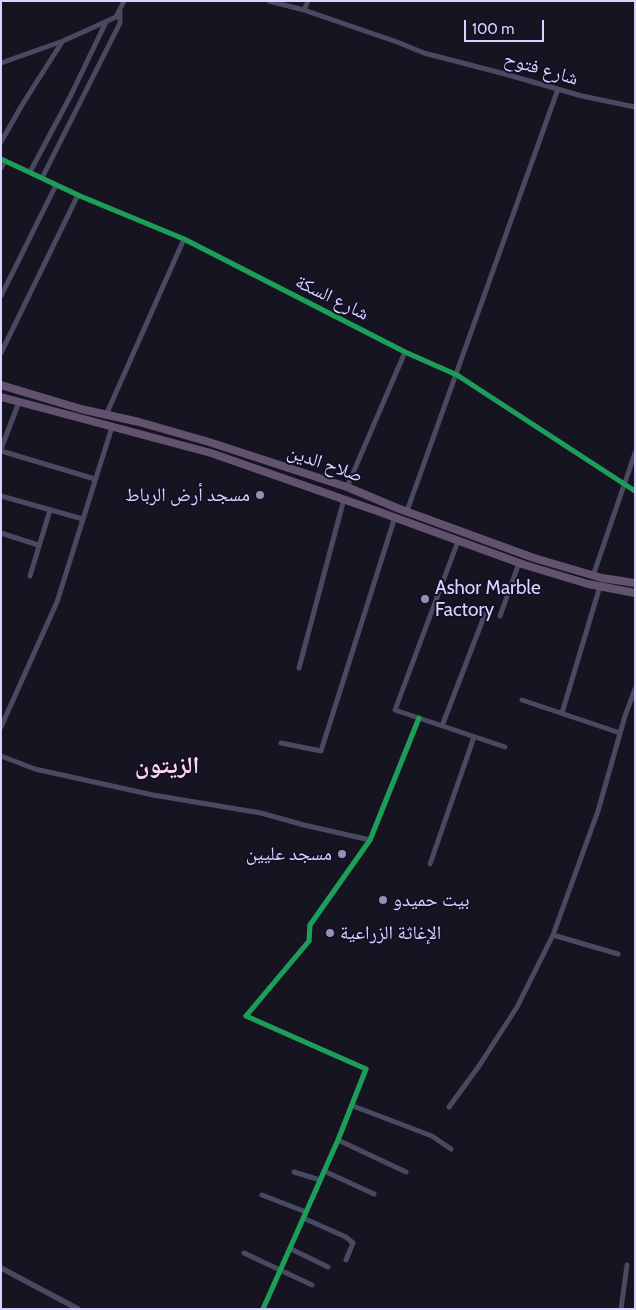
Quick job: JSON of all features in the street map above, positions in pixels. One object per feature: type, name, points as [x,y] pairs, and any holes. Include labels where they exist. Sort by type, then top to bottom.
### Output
[{"type":"highway","name":"صلاح الدين","points":[[1,385],[81,409],[209,442],[347,487],[534,558],[593,576],[635,583]]},
{"type":"highway","name":"صلاح الدين","points":[[1,397],[211,453],[395,517],[519,563],[600,586],[635,593]]},
{"type":"street","points":[[1,63],[63,41],[116,17],[124,1]]},
{"type":"street","name":"شارع فتوح","points":[[270,1],[304,10],[424,53],[582,96],[635,108]]},
{"type":"street","points":[[304,10],[308,1]]},
{"type":"street","points":[[42,178],[120,23],[120,12]]},
{"type":"street","points":[[30,172],[71,95],[106,22]]},
{"type":"street","points":[[1,142],[63,41]]},
{"type":"street","points":[[407,511],[558,89]]},
{"type":"street","points":[[1,168],[3,160]]},
{"type":"street","name":"شارع السكة","points":[[3,160],[80,196],[184,239],[405,352],[457,375],[572,448],[635,491]]},
{"type":"street","points":[[1,296],[56,185]]},
{"type":"street","points":[[1,353],[77,197],[80,196]]},
{"type":"street","points":[[106,415],[184,239]]},
{"type":"street","points":[[347,487],[405,352]]},
{"type":"street","points":[[19,402],[1,450],[95,479]]},
{"type":"street","points":[[1,727],[57,602],[112,427]]},
{"type":"street","points":[[593,576],[635,453]]},
{"type":"street","points":[[1,496],[83,519]]},
{"type":"street","points":[[299,668],[344,499]]},
{"type":"street","points":[[30,576],[38,544],[50,510]]},
{"type":"street","points":[[282,742],[321,751],[395,517]]},
{"type":"street","points":[[1,533],[38,544]]},
{"type":"street","points":[[458,541],[395,710],[505,747]]},
{"type":"street","points":[[500,616],[519,563]]},
{"type":"street","points":[[562,713],[600,586]]},
{"type":"street","points":[[442,726],[486,614]]},
{"type":"street","points":[[449,1107],[479,1066],[517,1007],[553,935],[598,811],[620,733],[635,689]]},
{"type":"street","points":[[522,700],[620,733]]},
{"type":"street","points":[[263,1309],[353,1106],[366,1069],[246,1016],[309,941],[310,925],[370,840],[419,718]]},
{"type":"street","points":[[430,864],[474,737]]},
{"type":"street","points":[[1,756],[35,769],[154,795],[262,813],[370,840]]},
{"type":"street","points":[[553,935],[618,954]]},
{"type":"street","points":[[353,1106],[432,1136],[451,1149]]},
{"type":"street","points":[[338,1140],[406,1172]]},
{"type":"street","points":[[324,1171],[374,1194]]},
{"type":"street","points":[[294,1172],[320,1180]]},
{"type":"street","points":[[262,1195],[306,1212]]},
{"type":"street","points":[[303,1218],[346,1237],[353,1243],[346,1260]]},
{"type":"street","points":[[291,1249],[328,1267]]},
{"type":"street","points":[[244,1253],[312,1285]]},
{"type":"street","points":[[621,1309],[627,1264]]},
{"type":"street","points":[[1,1268],[78,1309]]},
{"type":"cycle path","points":[[1,159],[80,196],[184,239],[405,352],[457,375],[635,491]]},
{"type":"cycle path","points":[[263,1309],[338,1140],[366,1069],[246,1016],[309,941],[310,925],[370,840],[419,718]]},
{"type":"place","name":"مسجد أرض الرباط","points":[[260,495]]},
{"type":"place","name":"Ashor Marble Factory","points":[[425,599]]},
{"type":"place","name":"مسجد عليين","points":[[342,854]]},
{"type":"place","name":"بيت حميدو","points":[[383,900]]},
{"type":"place","name":"الإغاثة الزراعية","points":[[330,933]]},
{"type":"district","name":"الزيتون","points":[[167,766]]}]
